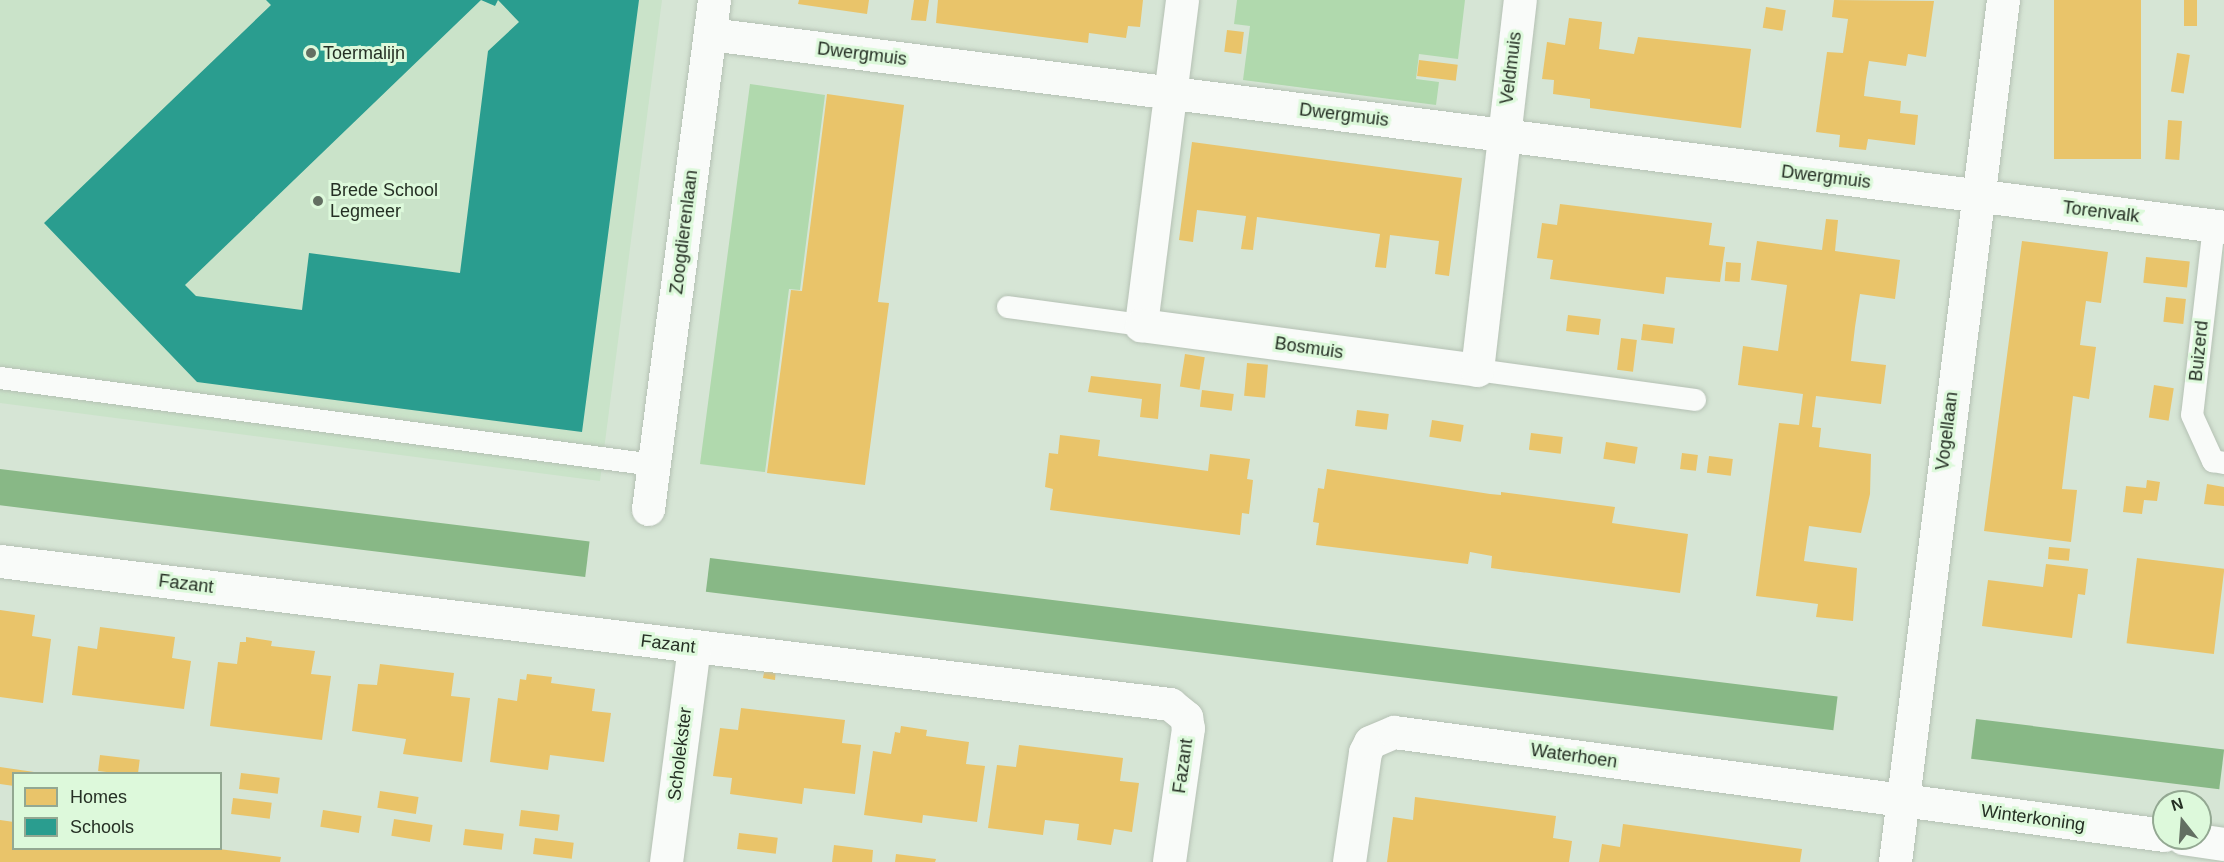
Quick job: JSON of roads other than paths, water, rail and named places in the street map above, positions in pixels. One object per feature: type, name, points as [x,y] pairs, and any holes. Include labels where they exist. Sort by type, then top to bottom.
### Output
[{"type":"street","name":"Zoogdierenlaan","points":[[648,509],[714,0]]},
{"type":"street","points":[[1141,325],[1182,0]]},
{"type":"street","name":"Veldmuis","points":[[1502,135],[1520,0]]},
{"type":"street","name":"Vogellaan","points":[[1894,862],[2003,0]]},
{"type":"street","name":"Dwergmuis","points":[[710,34],[1978,196]]},
{"type":"street","points":[[1478,370],[1502,135]]},
{"type":"street","name":"Torenvalk","points":[[1978,196],[2219,227]]},
{"type":"street","name":"Bosmuis","points":[[1141,325],[1478,370]]},
{"type":"street","name":"Fazant","points":[[0,561],[694,647],[1138,699],[1180,709],[1188,728],[1169,862]]},
{"type":"street","name":"Scholekster","points":[[666,862],[694,647]]},
{"type":"street","name":"Waterhoen","points":[[1349,862],[1365,752],[1370,742],[1394,732],[1902,800]]},
{"type":"street","name":"Winterkoning","points":[[1902,800],[2152,833]]},
{"type":"lane","name":"Buizerd","points":[[2219,227],[2192,415],[2213,461],[2224,463]]},
{"type":"lane","name":"Bosmuis","points":[[1008,307],[1141,325]]},
{"type":"lane","name":"Bosmuis","points":[[1478,370],[1695,400]]},
{"type":"lane","points":[[0,378],[654,465]]},
{"type":"place","name":"Toermalijn","points":[[311,53]]},
{"type":"place","name":"Brede School Legmeer","points":[[318,201]]}]
